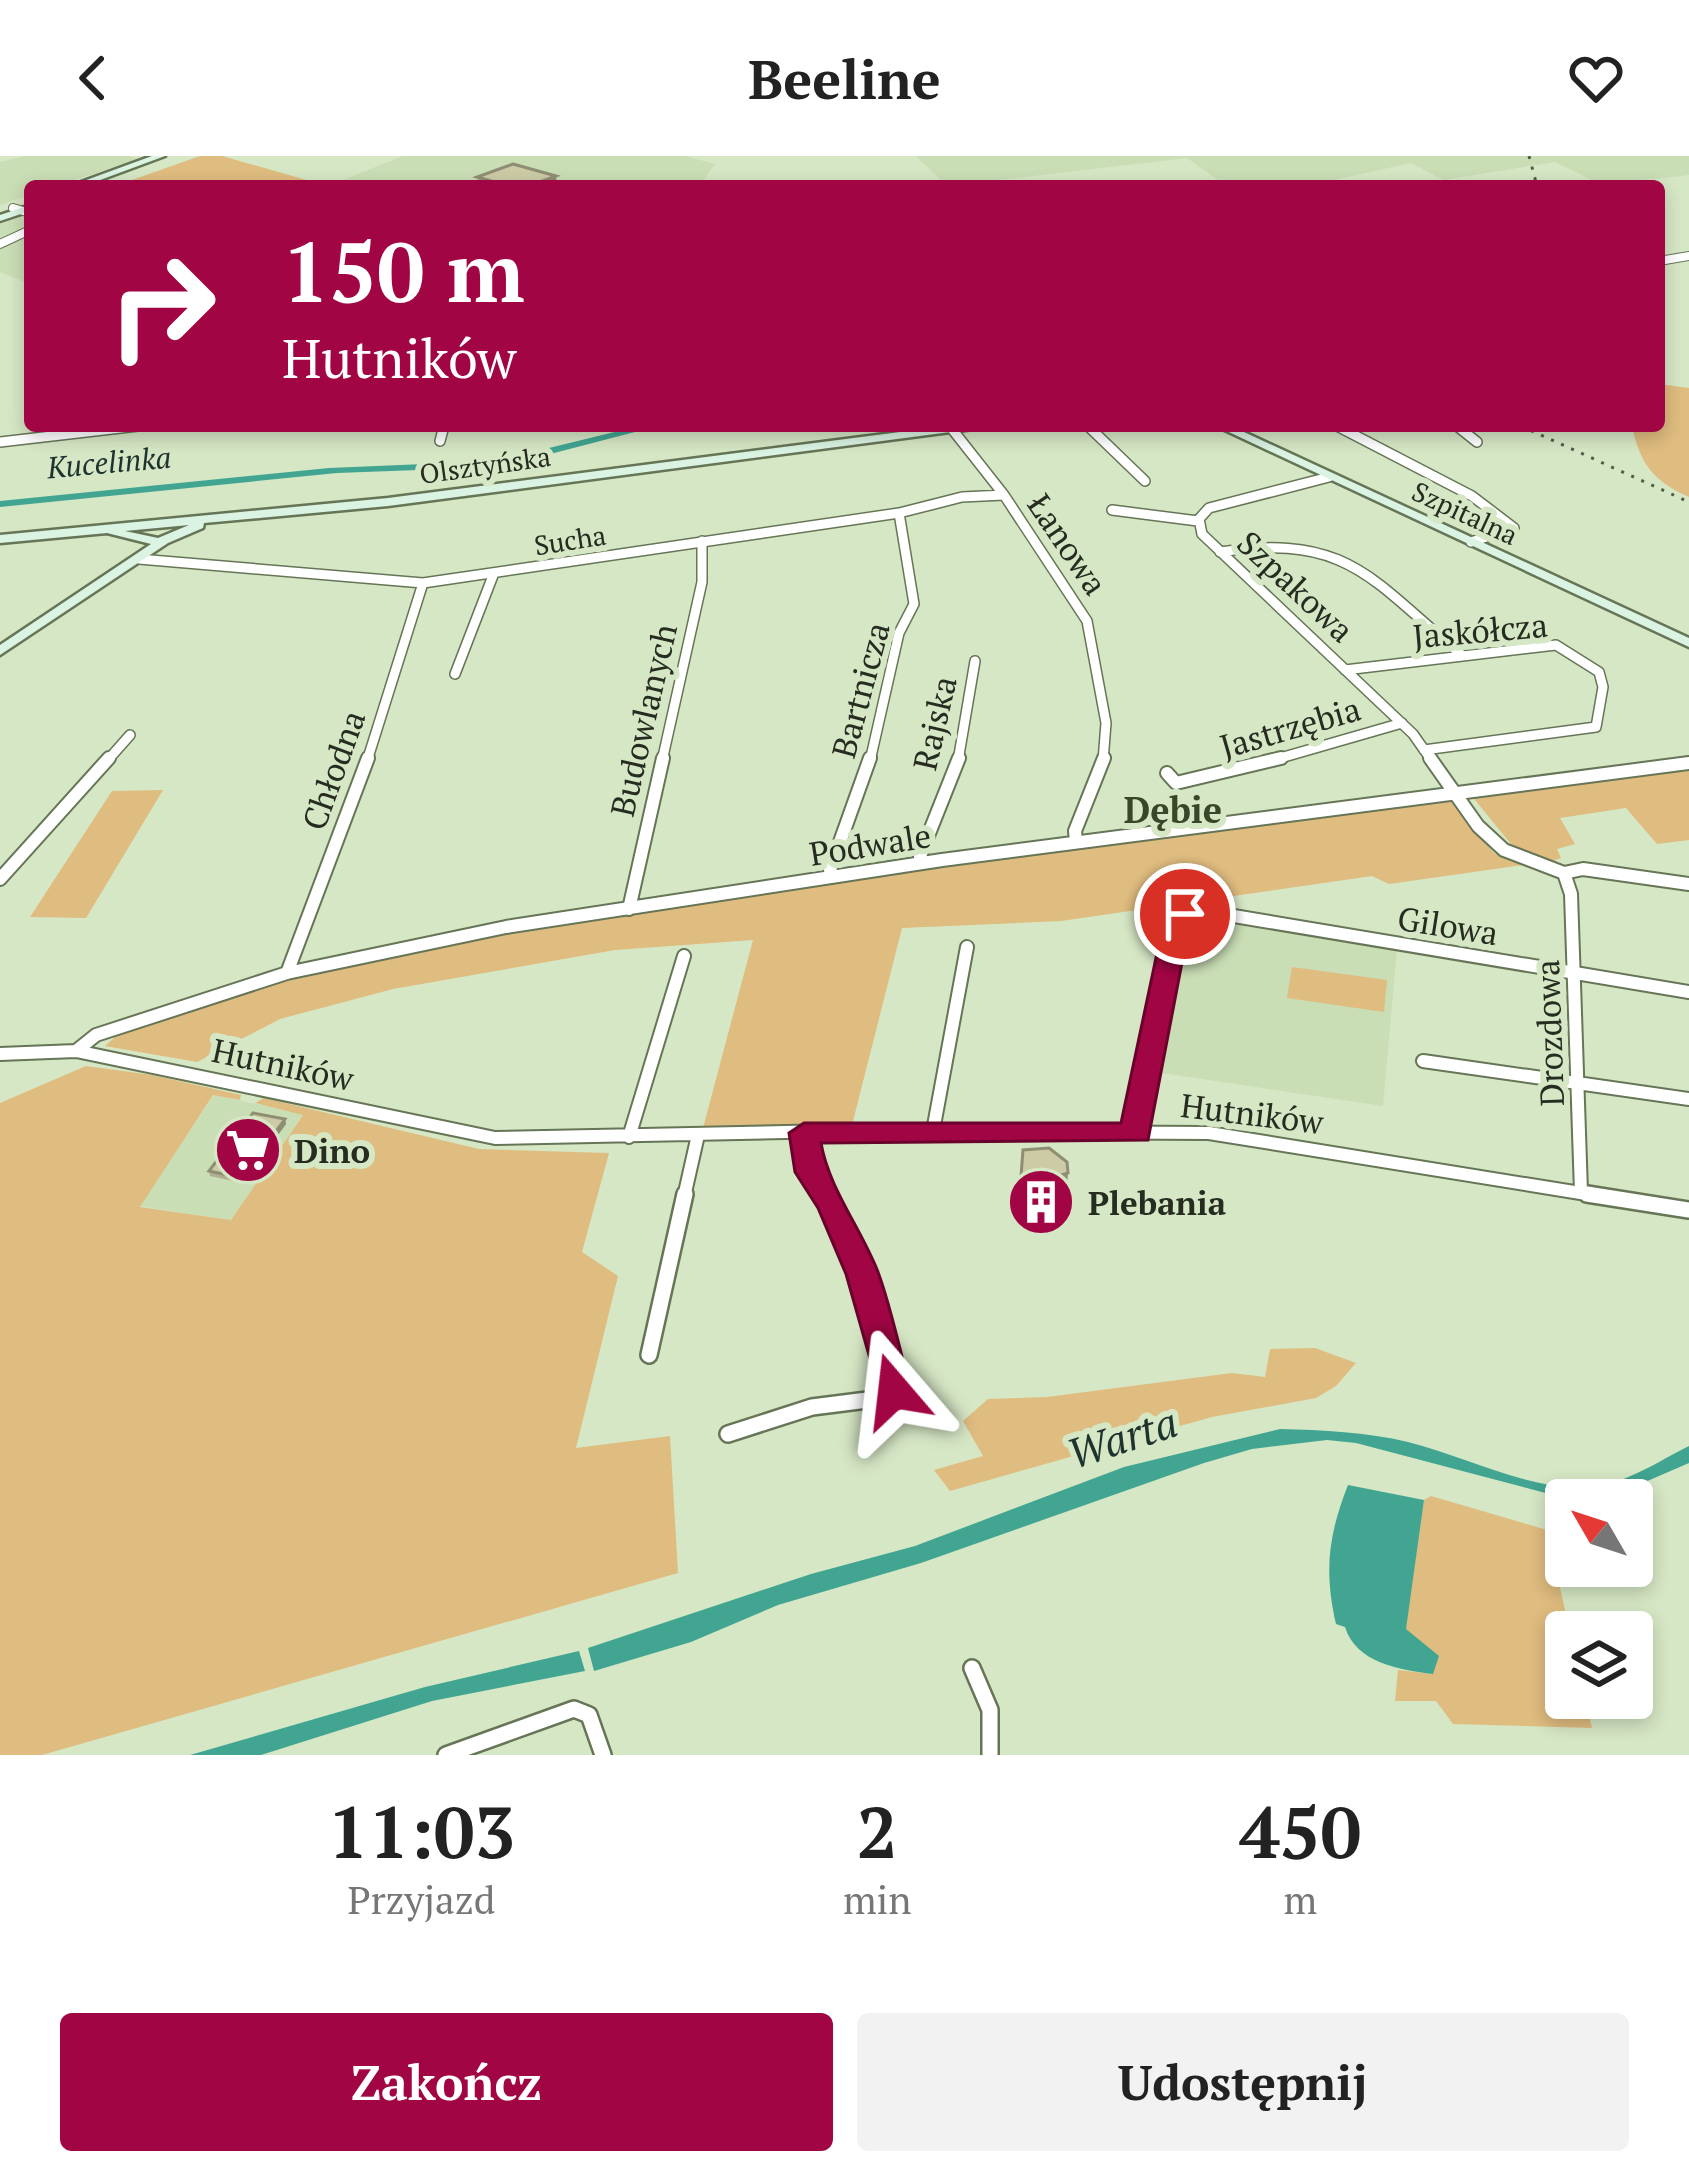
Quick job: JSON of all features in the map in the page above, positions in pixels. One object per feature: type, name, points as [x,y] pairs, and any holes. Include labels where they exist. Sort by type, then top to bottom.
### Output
[{"type":"street","points":[[92,180],[160,156]]},
{"type":"street","points":[[109,180],[177,156]]},
{"type":"street","points":[[0,442],[86,432]]},
{"type":"street","points":[[440,441],[442,432]]},
{"type":"street","name":"Olsztyńska","points":[[178,527],[929,432]]},
{"type":"street","name":"Łanowa","points":[[954,432],[1004,495],[1087,621],[1106,723],[1106,752],[1075,831],[1076,842]]},
{"type":"street","points":[[1094,432],[1145,482]]},
{"type":"street","name":"Szpitalna","points":[[1235,432],[1689,643]]},
{"type":"street","points":[[1348,432],[1472,496],[1514,528],[1471,542]]},
{"type":"street","points":[[1464,432],[1477,442]]},
{"type":"street","name":"Szpakowa","points":[[1329,477],[1209,508],[1198,521],[1202,534],[1402,723],[1453,794],[1504,850],[1564,873],[1583,869],[1689,884]]},
{"type":"street","name":"Sucha","points":[[139,559],[423,583],[899,513],[962,496],[1004,495]]},
{"type":"street","points":[[1112,510],[1198,521]]},
{"type":"street","name":"Bartnicza","points":[[832,877],[866,776],[899,633],[914,604],[899,513]]},
{"type":"street","points":[[140,534],[178,527]]},
{"type":"street","points":[[0,651],[139,559],[178,527]]},
{"type":"street","points":[[0,539],[94,530],[140,534],[162,542]]},
{"type":"street","points":[[139,559],[140,534]]},
{"type":"street","name":"Budowlanych","points":[[629,909],[702,582],[702,541]]},
{"type":"street","points":[[1220,552],[1282,542],[1327,551],[1346,560],[1463,656]]},
{"type":"street","points":[[455,674],[494,572]]},
{"type":"street","name":"Chłodna","points":[[287,973],[373,747],[423,583]]},
{"type":"street","name":"Jaskółcza","points":[[1345,670],[1556,645],[1599,672],[1603,687],[1596,727],[1424,750]]},
{"type":"street","name":"Rajska","points":[[922,863],[920,856],[963,749],[975,662]]},
{"type":"street","name":"Jastrzębia","points":[[1192,778],[1203,779],[1402,723]]},
{"type":"street","points":[[0,879],[130,735]]},
{"type":"street","name":"Podwale","points":[[76,1051],[96,1035],[287,973],[506,927],[922,863],[1689,763]]},
{"type":"street","name":"Drozdowa","points":[[1564,873],[1571,894],[1581,1192]]},
{"type":"street","name":"Gilowa","points":[[1138,1132],[1136,1118],[1176,925],[1185,914],[1198,910],[1689,992]]},
{"type":"street","points":[[933,1131],[967,947]]},
{"type":"street","points":[[629,1137],[684,956]]},
{"type":"street","name":"Hutników","points":[[0,1054],[76,1051],[496,1138],[933,1131],[1209,1133],[1689,1210]]},
{"type":"street","points":[[1423,1061],[1689,1100]]},
{"type":"street","points":[[728,1434],[784,1413],[876,1401],[894,1391],[862,1274],[833,1207],[810,1172],[804,1133]]},
{"type":"street","points":[[649,1355],[698,1135]]},
{"type":"street","points":[[972,1668],[989,1695],[993,1712],[989,1755]]},
{"type":"street","points":[[446,1755],[574,1709],[589,1715],[603,1755]]},
{"type":"shaded area","points":[[25,156],[138,159],[74,180],[24,180],[24,197],[0,205],[0,162]]},
{"type":"shaded area","points":[[200,156],[222,156],[306,180],[132,180]]},
{"type":"shaded area","points":[[403,156],[685,156],[715,164],[703,180],[343,180]]},
{"type":"shaded area","points":[[916,156],[1689,156],[1689,175],[1646,180],[1592,180],[1555,162],[1444,180],[1411,163],[1333,180],[1218,180],[1187,158],[998,180],[941,180]]},
{"type":"shaded area","points":[[24,216],[24,282],[0,272],[0,224]]},
{"type":"shaded area","points":[[1665,385],[1689,388],[1689,497],[1650,470],[1633,432],[1665,432]]},
{"type":"shaded area","points":[[1689,767],[1689,840],[1657,844],[1626,808],[1560,818],[1575,844],[1557,849],[1561,858],[1549,863],[1515,849],[1471,795]]},
{"type":"shaded area","points":[[163,790],[86,918],[30,917],[112,791]]},
{"type":"shaded area","points":[[1450,800],[1494,853],[1523,865],[1389,884],[1372,876],[1061,921],[902,928],[852,1125],[703,1128],[753,940],[615,950],[393,989],[280,1019],[197,1062],[105,1046],[124,1029],[258,988],[413,950],[867,875]]},
{"type":"shaded area","points":[[1210,917],[1397,949],[1383,1106],[1162,1073],[1189,930]]},
{"type":"shaded area","points":[[1292,967],[1387,980],[1384,1012],[1287,998]]},
{"type":"shaded area","points":[[86,1066],[241,1095],[240,1100],[213,1095],[140,1207],[231,1220],[303,1115],[255,1103],[264,1098],[479,1149],[609,1153],[582,1252],[618,1276],[576,1448],[670,1436],[678,1573],[42,1755],[0,1755],[0,1103]]},
{"type":"shaded area","points":[[214,1095],[303,1114],[231,1220],[139,1206]]},
{"type":"shaded area","points":[[1315,1348],[1356,1363],[1336,1386],[1316,1398],[1212,1417],[950,1491],[934,1470],[983,1456],[963,1421],[988,1399],[1047,1397],[1232,1373],[1265,1377],[1270,1349]]},
{"type":"shaded area","points":[[1431,1496],[1545,1529],[1545,1587],[1560,1587],[1565,1611],[1545,1611],[1545,1719],[1590,1719],[1592,1728],[1453,1724],[1436,1701],[1395,1701],[1398,1670],[1433,1674],[1405,1629],[1424,1500]]},
{"type":"water","points":[[614,432],[635,432],[500,467],[337,473],[0,507],[0,501],[329,468],[496,461]]},
{"type":"water","points":[[1280,1429],[1344,1432],[1429,1448],[1545,1483],[1545,1493],[1356,1443],[1327,1440],[1252,1449],[921,1563],[778,1605],[691,1642],[594,1671],[588,1648],[811,1574],[915,1546],[1124,1467]]},
{"type":"water","points":[[1689,1446],[1689,1463],[1652,1479],[1624,1479]]},
{"type":"water","points":[[1348,1485],[1424,1500],[1406,1629],[1439,1656],[1433,1674],[1369,1657],[1345,1627],[1336,1624],[1330,1554]]},
{"type":"water","points":[[579,1651],[585,1671],[432,1701],[261,1755],[190,1755],[425,1687]]},
{"type":"building","points":[[513,164],[556,176],[545,180],[477,177]]},
{"type":"building","name":"Dino","points":[[253,1113],[285,1119],[242,1178],[209,1171]]},
{"type":"building","points":[[1049,1148],[1067,1162],[1068,1173],[1030,1184],[1021,1176],[1023,1150]]},
{"type":"building","points":[[1014,1200],[1059,1200],[1060,1212],[1015,1212]]},
{"type":"railway","points":[[1529,156],[1535,180]]},
{"type":"railway","points":[[1534,432],[1689,502]]},
{"type":"place","name":"Dino","points":[[248,1150]]},
{"type":"place","name":"Plebania","points":[[1041,1202]]},
{"type":"district","name":"Dębie","points":[[1173,809]]},
{"type":"route","points":[[894,1391],[862,1274],[833,1207],[810,1172],[804,1133],[1138,1132],[1136,1118],[1176,925],[1185,914]]},
{"type":"water label","name":"Kucelinka","points":[[109,462]]},
{"type":"water label","name":"Warta","points":[[1122,1437]]}]
